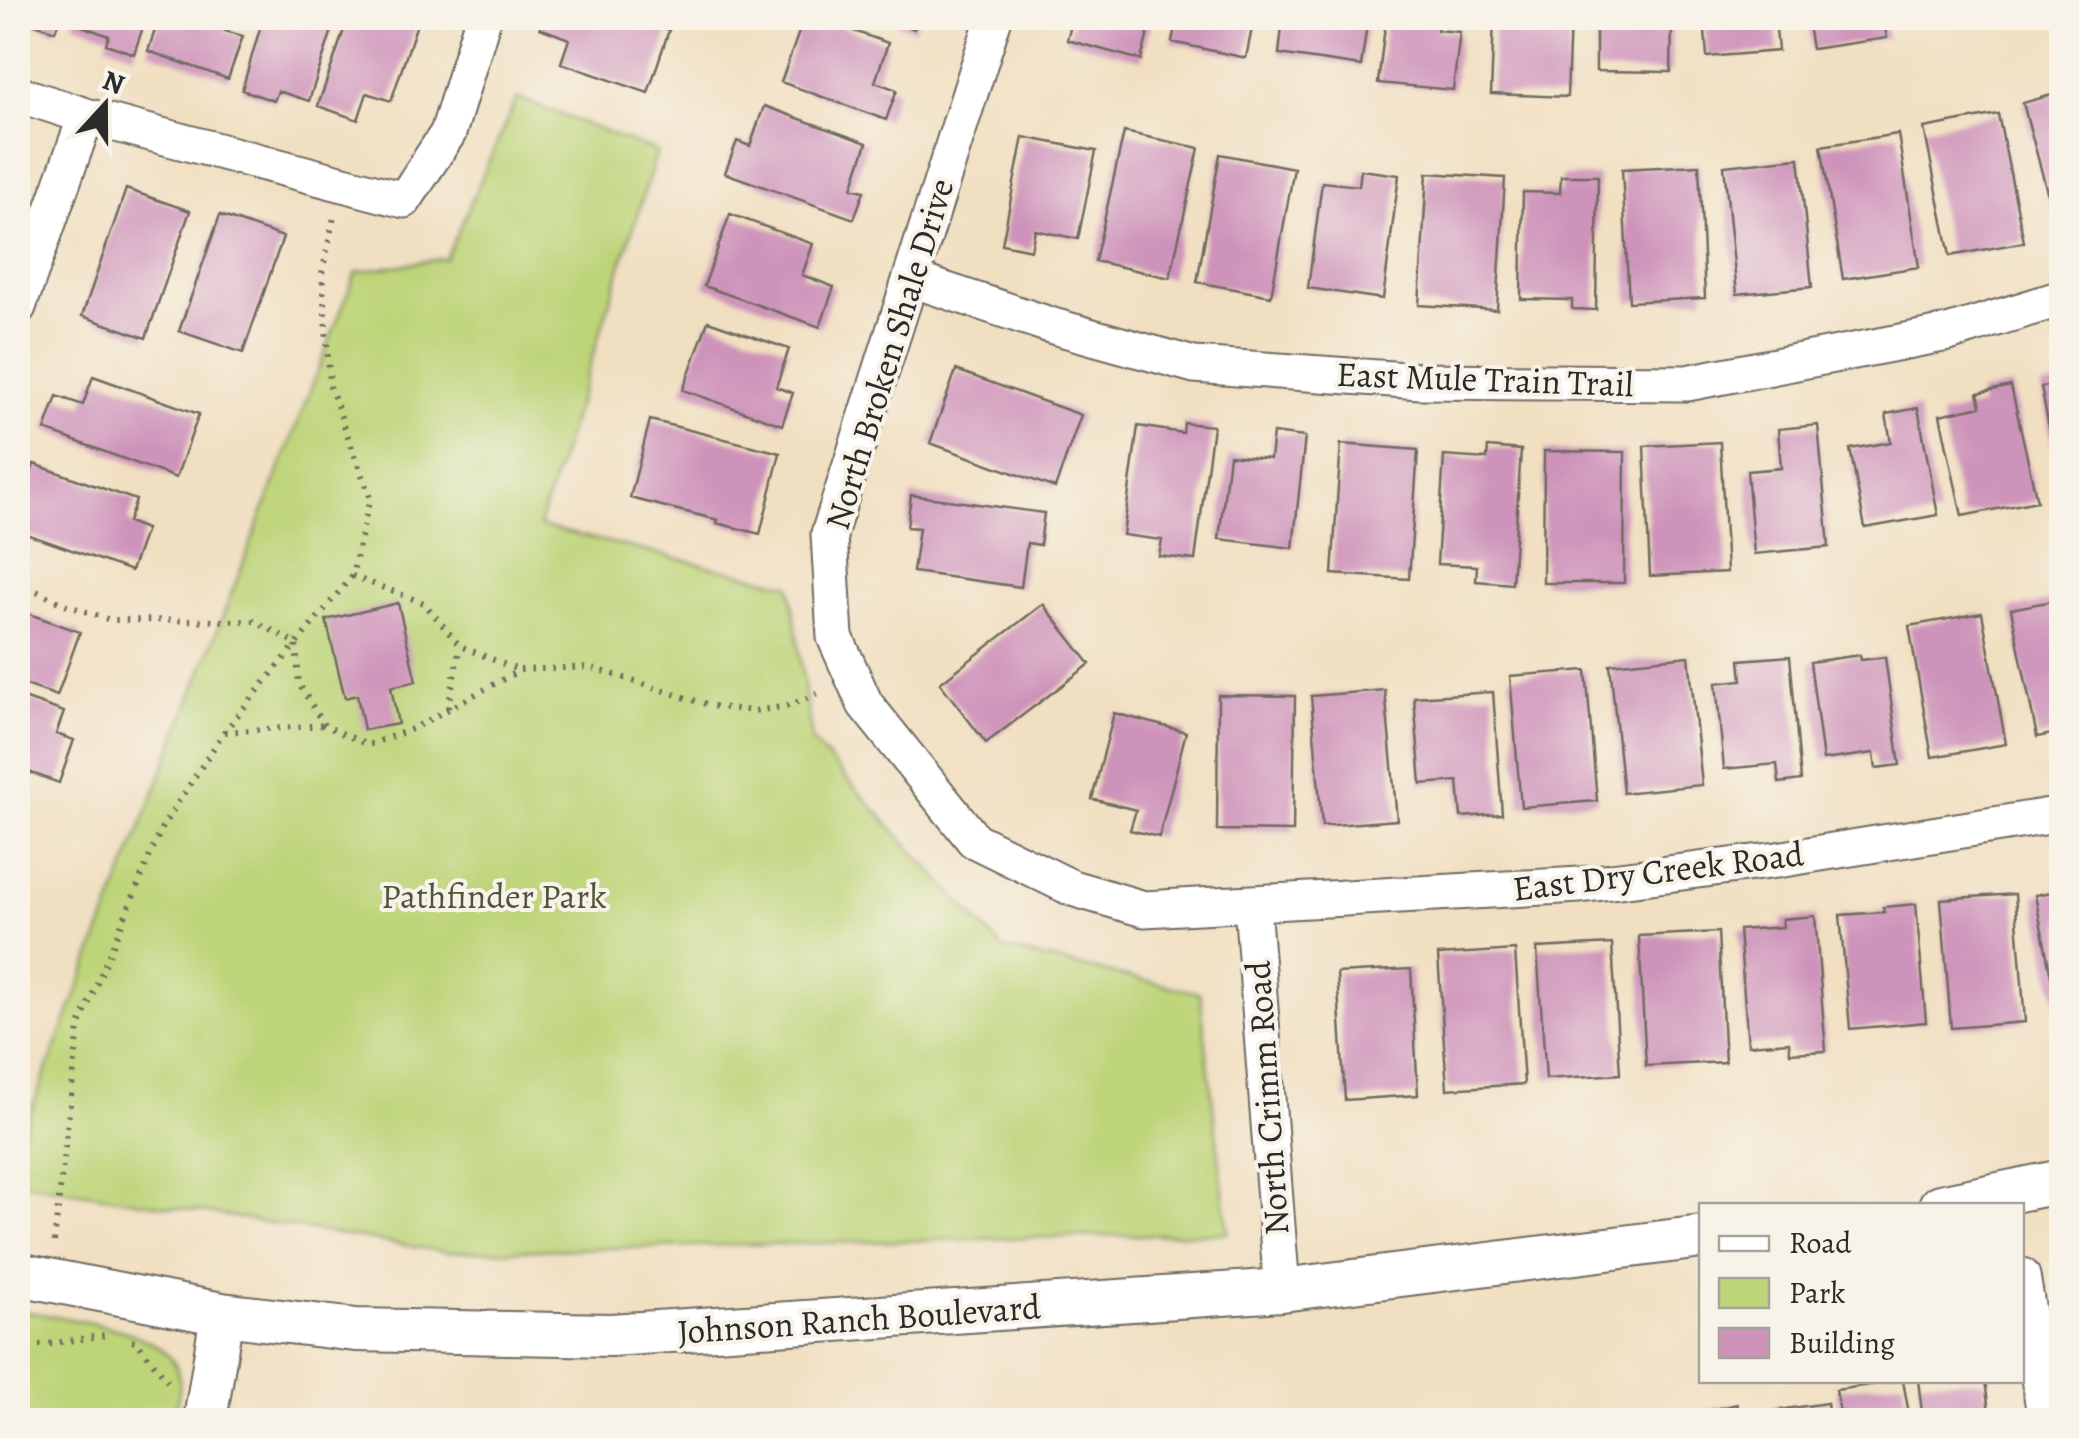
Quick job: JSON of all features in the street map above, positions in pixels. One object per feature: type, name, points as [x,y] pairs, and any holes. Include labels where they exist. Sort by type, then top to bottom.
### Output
[{"type":"street","points":[[18,94],[86,116],[404,200],[448,133],[484,18]]},
{"type":"street","name":"North Broken Shale Drive","points":[[994,18],[830,534],[835,637],[866,704],[974,840],[1072,888],[1144,909],[1252,905]]},
{"type":"street","points":[[18,307],[86,116]]},
{"type":"street","name":"East Mule Train Trail","points":[[911,280],[1053,326],[1194,365],[1420,382],[1686,383],[1948,333],[2062,298]]},
{"type":"street","name":"East Dry Creek Road","points":[[1252,905],[1580,885],[1777,860],[2062,814]]},
{"type":"street","name":"North Crimm Road","points":[[1252,905],[1282,1290]]},
{"type":"street","points":[[1970,1203],[2009,1199],[2062,1180]]},
{"type":"street","name":"Johnson Ranch Boulevard","points":[[35,1278],[222,1314],[356,1330],[611,1335],[1282,1290],[1699,1237]]},
{"type":"street","points":[[2024,1288],[2046,1420]]},
{"type":"street","points":[[187,1411],[222,1314]]},
{"type":"path","points":[[35,1278],[54,1228],[79,1027],[162,828],[224,732],[352,576],[370,498],[330,386],[322,274],[346,184]]},
{"type":"path","points":[[352,576],[424,603],[460,646],[520,670],[590,667],[712,706],[754,710],[788,706],[852,675]]},
{"type":"path","points":[[18,582],[110,620],[254,621],[296,644]]},
{"type":"path","points":[[296,644],[298,684],[324,725]]},
{"type":"path","points":[[448,708],[460,646]]},
{"type":"path","points":[[224,732],[324,725],[368,745],[412,729],[520,670]]},
{"type":"path","points":[[18,1345],[43,1345],[106,1334],[137,1342],[187,1411]]},
{"type":"green space","name":"Pathfinder Park","points":[[517,98],[657,152],[539,526],[790,585],[812,741],[1003,949],[1200,993],[1228,1233],[446,1252],[18,1182],[18,1145],[356,272],[446,258]]},
{"type":"green space","points":[[18,1310],[109,1327],[154,1345],[170,1358],[179,1374],[174,1420],[18,1420]]},
{"type":"building","points":[[18,18],[60,18],[55,31]]},
{"type":"building","points":[[75,18],[146,18],[134,54],[106,44],[109,36],[73,23]]},
{"type":"building","points":[[159,18],[230,18],[225,31],[243,36],[228,79],[148,51]]},
{"type":"building","points":[[263,18],[312,18],[334,24],[309,101],[278,91],[274,101],[242,90]]},
{"type":"building","points":[[348,18],[419,18],[391,101],[367,93],[358,120],[318,106]]},
{"type":"building","points":[[544,18],[634,18],[669,30],[648,93],[561,63],[569,39],[540,28]]},
{"type":"building","points":[[804,18],[817,18],[888,43],[875,82],[897,90],[886,120],[781,82]]},
{"type":"building","points":[[883,18],[918,18],[914,29]]},
{"type":"building","points":[[1073,18],[1152,18],[1141,60],[1067,40]]},
{"type":"building","points":[[1177,18],[1254,18],[1246,58],[1172,42]]},
{"type":"building","points":[[1283,18],[1368,18],[1361,66],[1279,54]]},
{"type":"building","points":[[1386,18],[1438,18],[1437,30],[1460,32],[1453,90],[1378,83]]},
{"type":"building","points":[[1494,18],[1570,18],[1567,97],[1491,94]]},
{"type":"building","points":[[1596,18],[1672,18],[1671,72],[1596,71]]},
{"type":"building","points":[[1704,18],[1775,18],[1778,51],[1707,57]]},
{"type":"building","points":[[1807,18],[1883,18],[1887,38],[1812,49]]},
{"type":"building","points":[[1910,18],[1962,18],[1962,20],[1911,25]]},
{"type":"building","points":[[2062,92],[2062,227],[2057,228],[2023,103]]},
{"type":"building","points":[[764,106],[867,143],[852,188],[864,191],[854,219],[725,173],[737,141],[750,146]]},
{"type":"building","points":[[1998,114],[2024,242],[1950,256],[1924,128]]},
{"type":"building","points":[[1124,132],[1199,148],[1170,278],[1095,261]]},
{"type":"building","points":[[1898,134],[1919,267],[1843,279],[1821,146]]},
{"type":"building","points":[[1023,137],[1096,151],[1078,239],[1035,230],[1031,250],[1002,244]]},
{"type":"building","points":[[1220,154],[1294,168],[1271,296],[1197,282]]},
{"type":"building","points":[[1799,158],[1812,287],[1737,294],[1724,166]]},
{"type":"building","points":[[1699,165],[1705,298],[1629,302],[1622,169]]},
{"type":"building","points":[[1361,170],[1399,175],[1383,299],[1308,288],[1322,182],[1359,186]]},
{"type":"building","points":[[1427,173],[1505,178],[1497,310],[1419,305]]},
{"type":"building","points":[[1561,176],[1598,176],[1596,310],[1572,309],[1572,300],[1521,299],[1523,192],[1560,193]]},
{"type":"building","points":[[126,189],[190,211],[146,338],[82,316]]},
{"type":"building","points":[[730,214],[813,244],[802,275],[834,287],[820,327],[704,286]]},
{"type":"building","points":[[220,215],[283,237],[243,353],[179,331]]},
{"type":"building","points":[[708,321],[789,349],[776,387],[793,393],[782,425],[683,390]]},
{"type":"building","points":[[956,370],[1081,415],[1055,488],[930,443]]},
{"type":"building","points":[[93,376],[199,414],[176,478],[45,430],[57,396],[83,405]]},
{"type":"building","points":[[2062,383],[2062,483],[2060,483],[2041,387]]},
{"type":"building","points":[[2011,386],[2037,501],[1962,516],[1940,415],[1981,406],[1978,393]]},
{"type":"building","points":[[1918,408],[1938,515],[1865,528],[1850,449],[1891,442],[1886,414]]},
{"type":"building","points":[[650,420],[780,453],[760,534],[630,498]]},
{"type":"building","points":[[1184,423],[1213,426],[1195,560],[1159,556],[1162,540],[1123,535],[1138,426],[1183,433]]},
{"type":"building","points":[[1818,425],[1829,547],[1754,554],[1747,471],[1781,468],[1778,429]]},
{"type":"building","points":[[1273,433],[1305,437],[1293,548],[1219,539],[1229,455],[1270,459]]},
{"type":"building","points":[[1720,442],[1727,572],[1650,576],[1644,446]]},
{"type":"building","points":[[1341,444],[1418,450],[1409,579],[1332,574]]},
{"type":"building","points":[[1488,447],[1521,450],[1512,584],[1476,581],[1477,566],[1437,564],[1444,456],[1487,459]]},
{"type":"building","points":[[1544,451],[1625,452],[1624,583],[1543,583]]},
{"type":"building","points":[[34,464],[136,500],[128,522],[146,529],[131,571],[18,531],[18,511]]},
{"type":"building","points":[[911,495],[1044,513],[1040,545],[1027,543],[1021,587],[913,572],[919,528],[907,527]]},
{"type":"building","points":[[2062,599],[2062,732],[2037,737],[2011,609]]},
{"type":"building","points":[[398,603],[416,681],[391,687],[398,724],[364,730],[357,695],[345,698],[326,620]]},
{"type":"building","points":[[1043,604],[1090,664],[986,743],[940,683]]},
{"type":"building","points":[[18,610],[80,632],[57,696],[18,682]]},
{"type":"building","points":[[1982,613],[2006,744],[1932,757],[1909,626]]},
{"type":"building","points":[[1860,655],[1861,660],[1885,657],[1900,765],[1876,768],[1874,753],[1823,760],[1810,662]]},
{"type":"building","points":[[1689,656],[1702,785],[1623,793],[1610,664]]},
{"type":"building","points":[[1790,656],[1801,780],[1779,783],[1777,764],[1724,769],[1716,683],[1742,680],[1740,660]]},
{"type":"building","points":[[1586,670],[1597,801],[1521,807],[1510,676]]},
{"type":"building","points":[[1385,690],[1397,820],[1322,826],[1311,696]]},
{"type":"building","points":[[1493,692],[1502,814],[1461,817],[1458,781],[1421,784],[1414,697]]},
{"type":"building","points":[[1218,695],[1295,696],[1293,831],[1217,830]]},
{"type":"building","points":[[18,696],[64,712],[56,734],[74,740],[59,783],[18,768]]},
{"type":"building","points":[[1114,713],[1186,732],[1159,837],[1130,830],[1136,810],[1092,799]]},
{"type":"building","points":[[2062,890],[2062,1006],[2057,1007],[2035,895]]},
{"type":"building","points":[[2015,894],[2025,1022],[1951,1028],[1941,899]]},
{"type":"building","points":[[1916,904],[1926,1022],[1850,1029],[1840,915],[1884,912],[1883,907]]},
{"type":"building","points":[[1815,916],[1826,1051],[1790,1053],[1789,1042],[1748,1045],[1739,930],[1783,927],[1782,919]]},
{"type":"building","points":[[1718,932],[1725,1062],[1646,1066],[1639,936]]},
{"type":"building","points":[[1612,944],[1620,1074],[1546,1079],[1537,948]]},
{"type":"building","points":[[1515,950],[1524,1084],[1447,1089],[1438,955]]},
{"type":"building","points":[[1411,969],[1418,1095],[1345,1100],[1337,973]]},
{"type":"building","points":[[1904,1383],[1910,1420],[1841,1420],[1836,1390]]},
{"type":"building","points":[[1918,1383],[1985,1383],[1990,1420],[1923,1420]]},
{"type":"building","points":[[1827,1403],[1829,1420],[1761,1420],[1759,1413]]},
{"type":"building","points":[[1737,1404],[1741,1420],[1670,1420],[1670,1419]]}]
